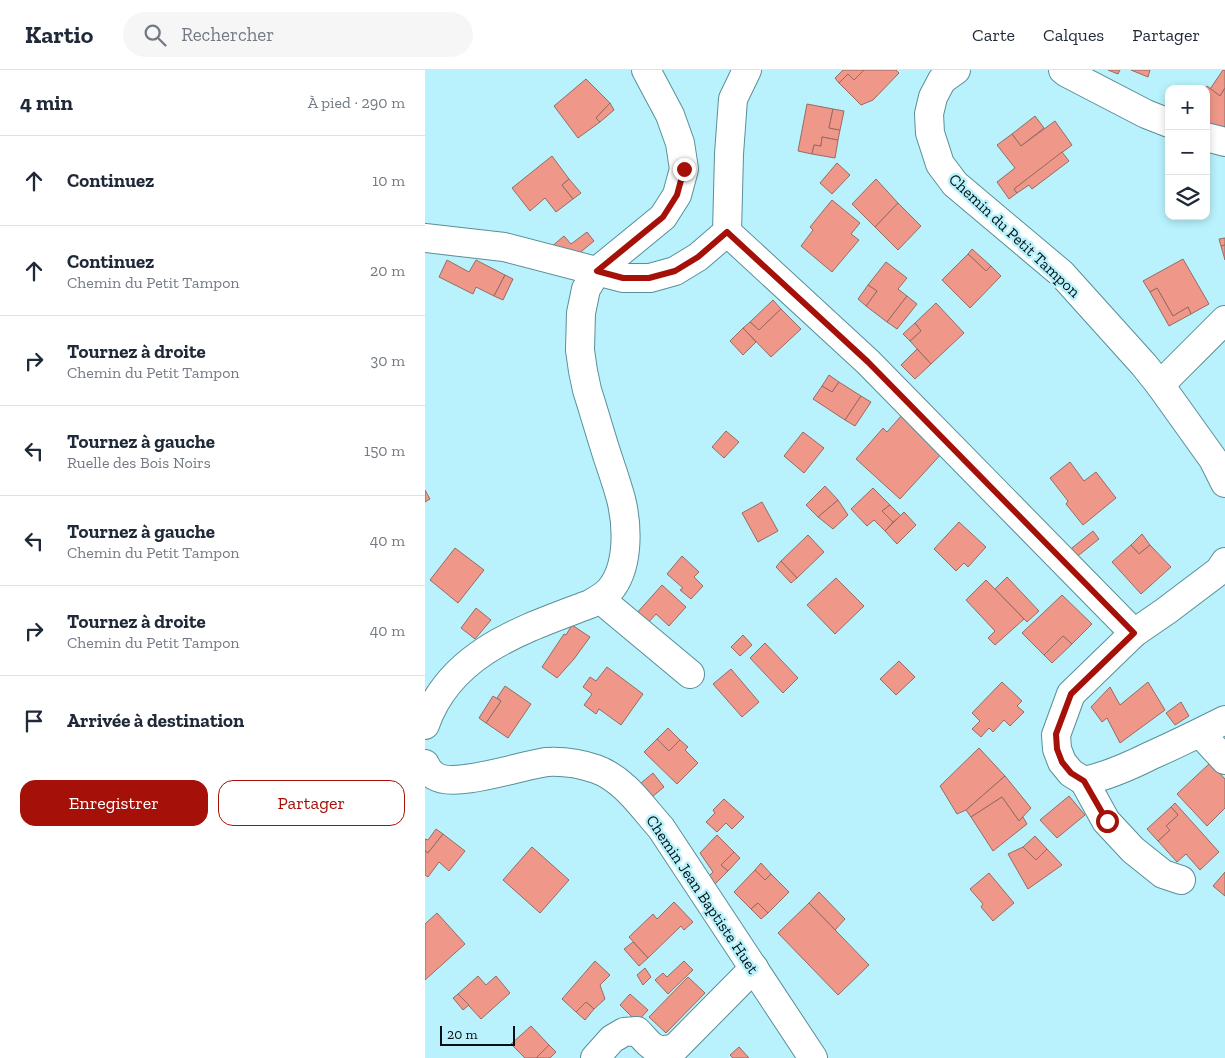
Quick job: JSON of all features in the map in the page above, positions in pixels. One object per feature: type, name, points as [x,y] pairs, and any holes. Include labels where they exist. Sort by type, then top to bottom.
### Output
[{"type":"street","points":[[425,725],[443,690],[466,665],[492,646],[524,629],[599,599],[609,591],[616,580],[622,564],[625,536],[621,499],[587,390],[580,350],[581,314],[586,289],[597,271],[663,217],[677,195],[684,169],[680,143],[670,114],[646,70]]},
{"type":"street","points":[[425,238],[504,247],[623,278],[649,278],[675,271],[698,257],[727,232],[729,154],[733,99],[747,70]]},
{"type":"street","name":"Chemin du Petit Tampon","points":[[956,70],[942,80],[933,96],[929,114],[930,132],[940,164],[955,184],[1062,274],[1160,385],[1213,458],[1225,483]]},
{"type":"street","points":[[1063,70],[1146,114],[1165,121]]},
{"type":"street","points":[[1210,138],[1225,142]]},
{"type":"street","points":[[727,232],[868,362],[1134,633]]},
{"type":"street","points":[[1160,385],[1225,320]]},
{"type":"street","points":[[1181,880],[1163,874],[1133,850],[1107,821],[1084,781],[1071,773],[1062,762],[1057,749],[1056,734],[1071,694],[1134,633],[1219,571],[1225,562]]},
{"type":"street","points":[[599,599],[690,674]]},
{"type":"street","points":[[1084,781],[1118,771],[1225,720]]},
{"type":"street","points":[[1200,733],[1225,760]]},
{"type":"street","name":"Chemin Jean Baptiste Huet","points":[[425,764],[427,770],[436,777],[450,780],[466,779],[547,762],[571,763],[598,770],[616,780],[661,828],[813,1058]]},
{"type":"street","points":[[595,1058],[613,1039],[624,1032],[637,1031],[656,1050],[665,1051],[675,1048],[754,968]]},
{"type":"building","points":[[843,70],[864,70],[854,80],[848,74],[839,83],[835,78]]},
{"type":"building","points":[[864,70],[896,70],[899,73],[873,100],[861,105],[839,83],[848,74],[854,80]]},
{"type":"building","points":[[1108,70],[1120,70],[1118,74]]},
{"type":"building","points":[[1131,70],[1150,70],[1148,77]]},
{"type":"building","points":[[1223,70],[1225,70],[1225,88],[1220,96],[1210,89]]},
{"type":"building","points":[[586,79],[610,103],[596,118],[600,122],[578,138],[554,106]]},
{"type":"building","points":[[1210,88],[1220,96],[1225,88],[1225,126],[1220,131],[1210,123]]},
{"type":"building","points":[[610,103],[614,110],[600,122],[596,118]]},
{"type":"building","points":[[807,104],[833,109],[829,128],[840,130],[838,140],[822,137],[821,146],[814,145],[812,154],[798,151]]},
{"type":"building","points":[[833,109],[844,111],[840,130],[829,128]]},
{"type":"building","points":[[1035,116],[1044,128],[1021,146],[1012,134]]},
{"type":"building","points":[[1055,121],[1072,145],[1014,189],[1017,193],[1009,199],[997,182],[1015,168],[997,145],[1012,134],[1021,146]]},
{"type":"building","points":[[822,137],[838,140],[835,158],[812,154],[814,145],[821,146]]},
{"type":"building","points":[[1062,152],[1069,161],[1032,189],[1029,185],[1017,193],[1014,189]]},
{"type":"building","points":[[552,156],[569,179],[562,185],[573,199],[556,212],[545,198],[530,211],[512,188]]},
{"type":"building","points":[[837,163],[850,175],[832,194],[820,183]]},
{"type":"building","points":[[569,179],[581,193],[573,199],[562,185]]},
{"type":"building","points":[[876,179],[898,203],[875,227],[852,204]]},
{"type":"building","points":[[832,200],[860,223],[851,234],[859,240],[832,272],[801,246],[813,230],[810,227]]},
{"type":"building","points":[[898,203],[921,226],[898,250],[875,227]]},
{"type":"building","points":[[587,232],[594,241],[571,260],[551,247],[564,236],[571,244]]},
{"type":"building","points":[[1225,238],[1225,245],[1221,246],[1219,239]]},
{"type":"building","points":[[1225,245],[1225,260],[1221,246]]},
{"type":"building","points":[[972,249],[991,266],[986,271],[968,254]]},
{"type":"building","points":[[968,254],[986,271],[991,266],[1001,276],[970,308],[942,280]]},
{"type":"building","points":[[1183,259],[1209,304],[1191,314],[1188,307],[1173,316],[1157,288],[1150,292],[1143,281]]},
{"type":"building","points":[[447,260],[469,272],[476,260],[505,275],[494,296],[476,287],[473,294],[439,277]]},
{"type":"building","points":[[886,262],[907,278],[898,289],[907,296],[887,322],[866,306],[877,291],[868,285]]},
{"type":"building","points":[[505,275],[513,279],[503,300],[494,296]]},
{"type":"building","points":[[868,285],[877,291],[866,306],[858,299]]},
{"type":"building","points":[[1157,288],[1173,316],[1188,307],[1191,314],[1169,326],[1150,292]]},
{"type":"building","points":[[907,296],[917,304],[897,329],[887,322]]},
{"type":"building","points":[[773,300],[781,309],[759,330],[750,322]]},
{"type":"building","points":[[936,303],[964,333],[931,364],[910,341],[921,331],[915,323]]},
{"type":"building","points":[[781,309],[801,329],[771,357],[743,328],[750,322],[759,330]]},
{"type":"building","points":[[915,323],[921,331],[910,341],[903,334]]},
{"type":"building","points":[[743,328],[756,342],[743,355],[730,341]]},
{"type":"building","points":[[917,349],[931,364],[915,379],[901,365]]},
{"type":"building","points":[[829,375],[839,382],[832,392],[822,386]]},
{"type":"building","points":[[839,382],[861,396],[845,420],[813,399],[822,386],[832,392]]},
{"type":"building","points":[[861,396],[871,402],[855,426],[845,420]]},
{"type":"building","points":[[902,415],[943,452],[900,499],[856,459],[883,428],[887,432]]},
{"type":"building","points":[[726,431],[739,442],[724,458],[712,447]]},
{"type":"building","points":[[803,432],[824,448],[804,473],[784,456]]},
{"type":"building","points":[[1070,462],[1084,481],[1096,472],[1116,498],[1083,525],[1066,504],[1068,501],[1050,478]]},
{"type":"building","points":[[825,486],[838,500],[818,517],[806,505]]},
{"type":"building","points":[[873,488],[890,505],[882,511],[893,522],[885,531],[874,520],[867,526],[851,509]]},
{"type":"building","points":[[425,490],[430,499],[425,502]]},
{"type":"building","points":[[838,500],[848,515],[833,529],[818,517]]},
{"type":"building","points":[[762,502],[778,531],[758,542],[742,513]]},
{"type":"building","points":[[890,505],[901,516],[893,522],[882,511]]},
{"type":"building","points":[[904,512],[916,525],[897,544],[885,531]]},
{"type":"building","points":[[959,522],[986,547],[968,567],[964,563],[956,571],[934,549]]},
{"type":"building","points":[[1093,531],[1099,539],[1074,559],[1067,552]]},
{"type":"building","points":[[1142,534],[1150,545],[1139,554],[1131,545]]},
{"type":"building","points":[[808,535],[824,552],[797,578],[781,561]]},
{"type":"building","points":[[1131,545],[1139,554],[1150,545],[1171,567],[1141,594],[1112,562]]},
{"type":"building","points":[[455,548],[484,570],[458,603],[430,580]]},
{"type":"building","points":[[682,556],[699,572],[694,577],[703,586],[691,599],[680,590],[683,588],[667,574]]},
{"type":"building","points":[[781,561],[797,578],[791,583],[776,567]]},
{"type":"building","points":[[1007,577],[1039,611],[1027,622],[995,589]]},
{"type":"building","points":[[836,578],[864,606],[835,634],[807,605]]},
{"type":"building","points":[[986,580],[1024,619],[995,645],[988,638],[995,631],[966,600]]},
{"type":"building","points":[[662,585],[686,607],[669,626],[656,614],[647,624],[636,614]]},
{"type":"building","points":[[1062,595],[1092,624],[1072,644],[1063,636],[1044,655],[1022,633]]},
{"type":"building","points":[[476,608],[491,620],[475,639],[461,628]]},
{"type":"building","points":[[572,625],[590,637],[557,678],[542,667]]},
{"type":"building","points":[[743,635],[752,645],[740,656],[731,647]]},
{"type":"building","points":[[1063,636],[1072,644],[1052,663],[1044,655]]},
{"type":"building","points":[[765,643],[798,678],[783,693],[750,658]]},
{"type":"building","points":[[899,661],[915,677],[896,695],[880,679]]},
{"type":"building","points":[[607,667],[643,694],[621,725],[599,709],[596,714],[584,705],[592,694],[583,687],[590,677],[596,681]]},
{"type":"building","points":[[731,669],[759,702],[742,717],[713,684]]},
{"type":"building","points":[[1002,682],[1022,701],[1017,706],[1024,712],[1010,726],[1004,720],[993,732],[989,728],[981,737],[972,729],[980,721],[972,713]]},
{"type":"building","points":[[1148,682],[1165,710],[1120,743],[1107,718],[1102,722],[1091,707],[1110,687],[1120,705]]},
{"type":"building","points":[[505,686],[531,704],[508,738],[486,723],[501,701],[497,698]]},
{"type":"building","points":[[493,696],[501,701],[486,723],[479,718]]},
{"type":"building","points":[[1181,702],[1189,716],[1175,725],[1166,713]]},
{"type":"building","points":[[668,728],[680,740],[669,751],[657,739]]},
{"type":"building","points":[[657,739],[669,751],[680,740],[688,747],[685,750],[698,763],[677,784],[644,752]]},
{"type":"building","points":[[979,748],[1005,776],[966,810],[957,814],[940,786]]},
{"type":"building","points":[[1210,763],[1225,779],[1225,808],[1207,826],[1177,794]]},
{"type":"building","points":[[653,773],[664,787],[652,797],[641,783]]},
{"type":"building","points":[[1005,776],[1031,808],[1019,821],[1002,797],[971,817],[966,810]]},
{"type":"building","points":[[1069,796],[1085,815],[1057,838],[1040,820]]},
{"type":"building","points":[[1002,797],[1019,821],[1023,817],[1027,824],[993,851],[971,817]]},
{"type":"building","points":[[724,799],[744,817],[732,829],[726,823],[717,832],[706,822],[715,813],[713,810]]},
{"type":"building","points":[[1175,803],[1219,852],[1200,870],[1186,854],[1177,862],[1158,841],[1170,830],[1166,826],[1178,815],[1171,807]]},
{"type":"building","points":[[1171,807],[1178,815],[1166,826],[1170,830],[1158,841],[1147,829]]},
{"type":"building","points":[[436,829],[443,834],[428,853],[425,851],[425,839],[428,840]]},
{"type":"building","points":[[443,834],[465,851],[449,871],[439,862],[428,877],[425,875],[425,851],[428,853]]},
{"type":"building","points":[[717,835],[734,852],[721,865],[728,871],[715,884],[708,877],[713,872],[700,853]]},
{"type":"building","points":[[1035,836],[1047,849],[1036,860],[1023,847]]},
{"type":"building","points":[[532,847],[569,880],[540,913],[503,880]]},
{"type":"building","points":[[1023,847],[1036,860],[1047,849],[1062,865],[1028,889],[1008,854]]},
{"type":"building","points":[[734,852],[740,858],[728,871],[721,865]]},
{"type":"building","points":[[761,863],[771,874],[765,880],[755,870]]},
{"type":"building","points":[[755,870],[765,880],[771,874],[789,892],[768,913],[758,903],[751,909],[734,892]]},
{"type":"building","points":[[1225,872],[1225,896],[1213,886]]},
{"type":"building","points":[[989,873],[1014,903],[993,921],[981,907],[983,904],[970,889]]},
{"type":"building","points":[[819,892],[845,919],[835,930],[809,903]]},
{"type":"building","points":[[674,902],[693,922],[684,930],[681,926],[648,958],[629,937],[653,914],[657,919]]},
{"type":"building","points":[[758,903],[768,913],[761,919],[751,909]]},
{"type":"building","points":[[809,903],[869,965],[838,995],[778,933]]},
{"type":"building","points":[[437,913],[465,944],[425,980],[425,924]]},
{"type":"building","points":[[633,942],[648,958],[639,966],[624,949]]},
{"type":"building","points":[[595,961],[610,975],[600,985],[605,999],[594,1009],[586,1002],[576,1012],[562,999]]},
{"type":"building","points":[[684,961],[693,970],[668,994],[655,980],[663,973],[667,977]]},
{"type":"building","points":[[645,968],[651,977],[643,985],[637,975]]},
{"type":"building","points":[[478,976],[486,985],[496,976],[510,993],[481,1019],[458,994]]},
{"type":"building","points":[[688,977],[705,993],[666,1033],[649,1017]]},
{"type":"building","points":[[458,994],[469,1005],[463,1010],[453,998]]},
{"type":"building","points":[[630,994],[648,1010],[637,1022],[620,1005]]},
{"type":"building","points":[[586,1002],[594,1009],[585,1020],[576,1012]]},
{"type":"building","points":[[531,1026],[549,1045],[536,1058],[525,1058],[511,1044]]},
{"type":"building","points":[[549,1045],[556,1052],[550,1058],[536,1058]]},
{"type":"building","points":[[739,1047],[749,1058],[733,1058],[730,1055]]},
{"type":"route","points":[[684,169],[677,195],[663,217],[597,271],[623,278],[649,278],[675,271],[698,257],[727,232],[868,362],[1134,633],[1071,694],[1056,734],[1057,749],[1062,762],[1071,773],[1084,781],[1107,821]]}]
